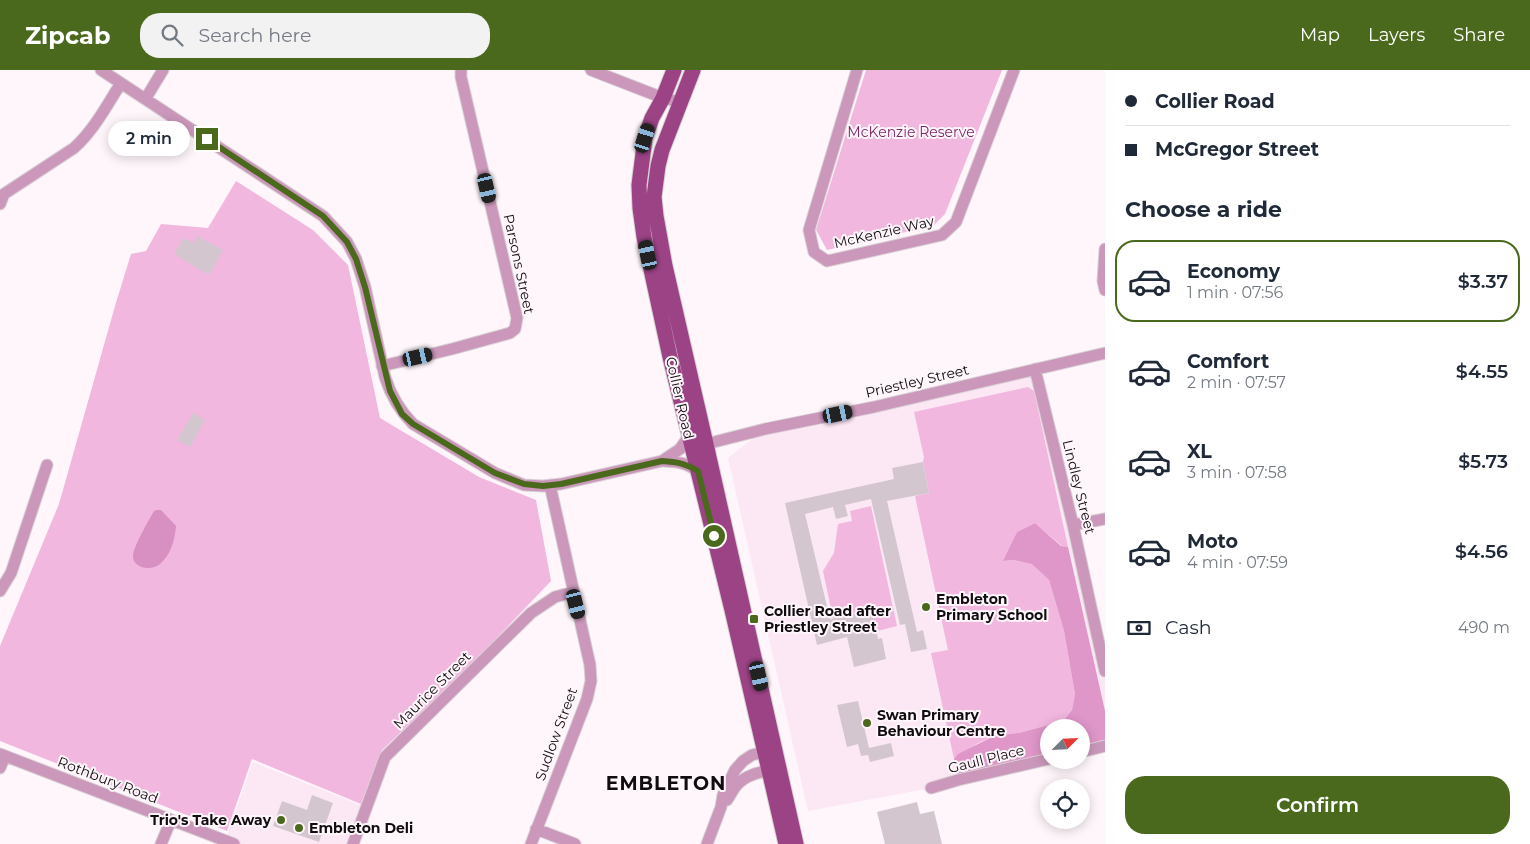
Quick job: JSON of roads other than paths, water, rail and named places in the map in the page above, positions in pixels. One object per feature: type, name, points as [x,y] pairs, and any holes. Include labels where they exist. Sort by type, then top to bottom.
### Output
[{"type":"main road","name":"Collier Road","points":[[674,70],[645,138],[639,185],[644,237],[689,436],[734,619],[770,751]]},
{"type":"main road","name":"Collier Road","points":[[692,70],[662,150],[658,166],[654,198],[656,216],[665,266],[706,444],[774,769],[786,844]]},
{"type":"main road","name":"Collier Road","points":[[774,769],[796,844]]},
{"type":"street","points":[[102,70],[323,216],[335,228],[347,242],[356,259],[365,287],[382,366],[390,391],[402,414],[413,424],[495,473],[524,484],[550,485],[662,461],[686,464],[698,471]]},
{"type":"street","points":[[146,98],[163,70]]},
{"type":"street","name":"Parsons Street","points":[[382,366],[510,333],[515,329],[517,318],[461,77],[462,70]]},
{"type":"street","points":[[591,70],[663,98],[680,102]]},
{"type":"street","name":"McKenzie Way","points":[[857,70],[809,230],[814,252],[827,261],[942,235],[956,222],[1014,70]]},
{"type":"street","points":[[1,197],[81,142],[89,133],[121,83]]},
{"type":"street","points":[[1105,249],[1103,281],[1105,290]]},
{"type":"street","name":"Priestley Street","points":[[706,444],[765,429],[874,407],[1105,353]]},
{"type":"street","name":"Lindley Street","points":[[1034,369],[1073,525],[1105,671]]},
{"type":"street","points":[[662,461],[684,445],[689,436]]},
{"type":"street","points":[[0,591],[11,573],[47,465]]},
{"type":"street","name":"Sudlow Street","points":[[531,844],[587,699],[591,681],[590,665],[550,485]]},
{"type":"street","points":[[1073,525],[1105,519]]},
{"type":"street","name":"Maurice Street","points":[[353,844],[385,757],[532,613],[555,597],[573,592]]},
{"type":"street","points":[[1090,750],[1105,746]]},
{"type":"street","points":[[707,844],[721,807],[723,795],[735,770],[752,755],[770,751]]},
{"type":"street","points":[[0,768],[2,755]]},
{"type":"street","name":"Rothbury Road","points":[[2,755],[234,844]]},
{"type":"street","name":"Gaull Place","points":[[931,788],[1040,761]]},
{"type":"street","points":[[721,807],[744,778],[774,769]]},
{"type":"street","points":[[162,844],[171,820]]},
{"type":"street","points":[[536,829],[575,844]]},
{"type":"place","name":"Embleton Primary School","points":[[926,607]]},
{"type":"place","name":"Collier Road after Priestley Street","points":[[754,619]]},
{"type":"place","name":"Swan Primary Behaviour Centre","points":[[867,723]]},
{"type":"place","name":"Trio's Take Away","points":[[281,820]]},
{"type":"place","name":"Embleton Deli","points":[[299,828]]},
{"type":"district","name":"EMBLETON","points":[[666,783]]},
{"type":"park label","name":"McKenzie Reserve","points":[[911,132]]}]
